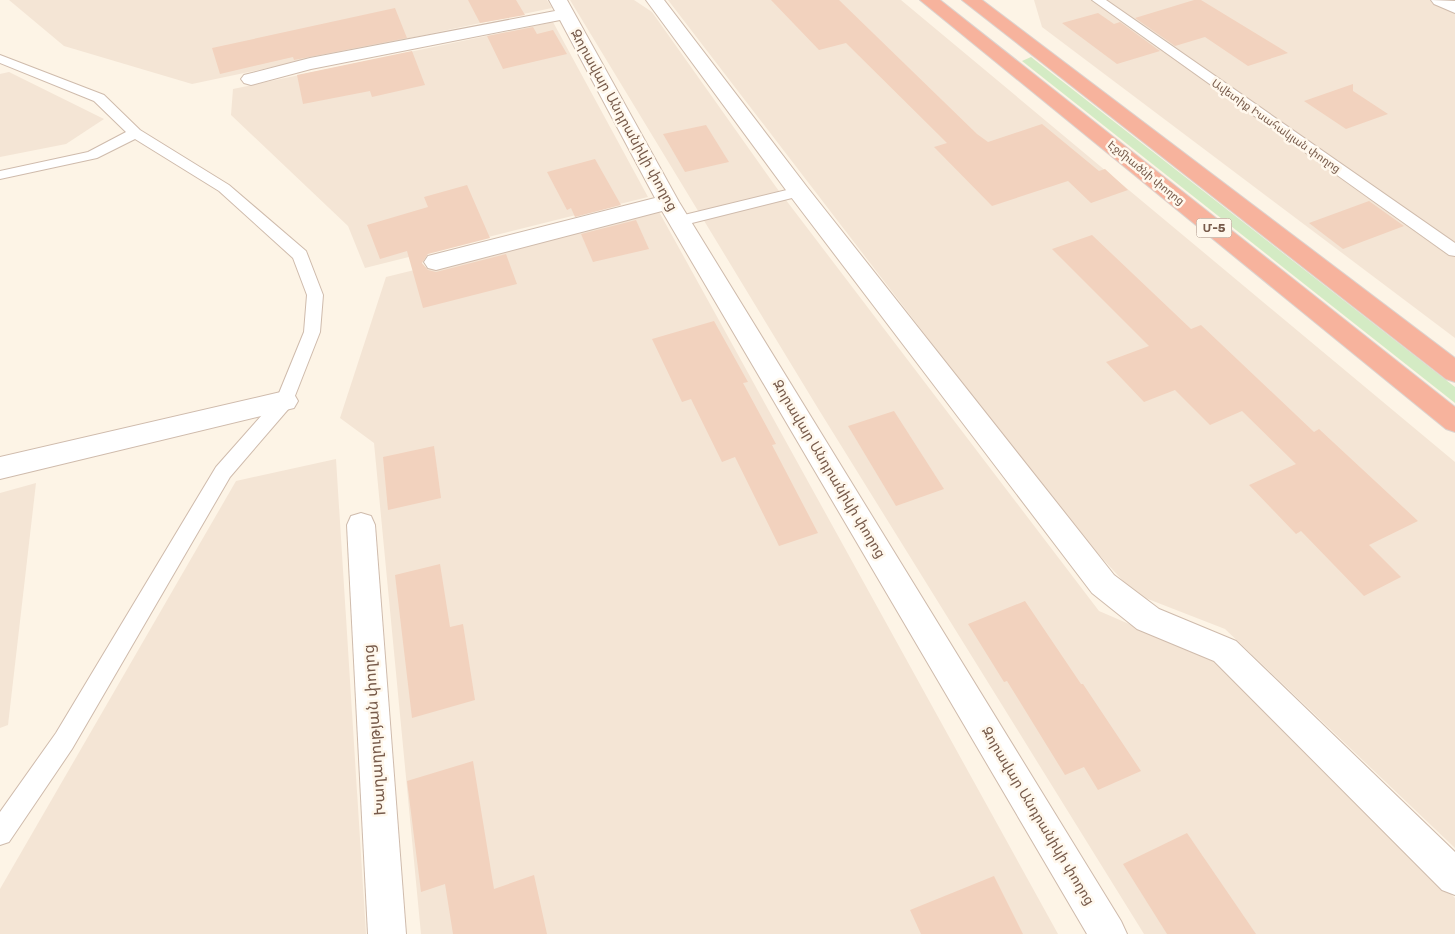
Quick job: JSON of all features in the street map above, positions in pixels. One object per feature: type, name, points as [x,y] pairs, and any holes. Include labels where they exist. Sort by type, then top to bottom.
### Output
[{"type":"highway","name":"Էջմիածնի փողոց","points":[[929,0],[1455,422]]},
{"type":"highway","name":"Մ-5","points":[[971,0],[1455,372]]},
{"type":"highway","points":[[972,34],[1003,25]]},
{"type":"street","points":[[655,0],[799,192],[1103,584],[1148,619],[1225,651],[1455,877]]},
{"type":"street","points":[[1440,0],[1455,8]]},
{"type":"street","points":[[251,79],[562,7]]},
{"type":"street","name":"Զորավար Անդրանիկի փողոց","points":[[562,7],[674,212],[1108,934]]},
{"type":"street","points":[[436,262],[674,212]]},
{"type":"street","points":[[0,468],[285,401]]},
{"type":"street","name":"Խաղաղության փողոց","points":[[361,526],[388,934]]},
{"type":"lane","name":"Ավետիք Իսահակյան փողոց","points":[[1098,0],[1455,251]]},
{"type":"lane","points":[[0,59],[100,98],[134,133],[224,188],[300,255],[315,295],[312,332],[285,401],[223,472],[64,741],[0,833]]},
{"type":"lane","points":[[0,175],[92,155],[134,133]]},
{"type":"lane","points":[[674,212],[799,192]]},
{"type":"shaded area","points":[[9,0],[547,0],[552,8],[192,84],[64,46]]},
{"type":"shaded area","points":[[570,0],[634,0],[652,12],[776,187],[1099,611],[1215,661],[1455,898],[1455,934],[1144,934],[819,410]]},
{"type":"shaded area","points":[[668,0],[901,0],[1455,462],[1455,848],[1225,629],[1135,594],[1069,522]]},
{"type":"shaded area","points":[[1034,0],[1431,0],[1455,13],[1455,338],[1042,27]]},
{"type":"shaded area","points":[[553,22],[648,197],[365,268],[348,226],[231,115],[233,89]]},
{"type":"shaded area","points":[[9,72],[104,119],[66,144],[0,157],[0,74]]},
{"type":"shaded area","points":[[658,210],[1058,934],[421,934],[374,443],[340,418],[386,277]]},
{"type":"shaded area","points":[[336,459],[366,934],[0,934],[0,889],[236,481]]},
{"type":"shaded area","points":[[36,483],[8,725],[0,728],[0,493]]},
{"type":"green space","points":[[1031,57],[1455,387],[1455,403],[1022,61]]},
{"type":"building","points":[[468,0],[516,0],[525,15],[480,23]]},
{"type":"building","points":[[771,0],[839,0],[977,134],[988,142],[1042,124],[1099,171],[1105,169],[1128,190],[1091,203],[1068,181],[992,206],[934,147],[947,143],[846,43],[819,50]]},
{"type":"building","points":[[1194,0],[1201,0],[1288,53],[1248,66],[1205,37],[1175,46],[1135,18]]},
{"type":"building","points":[[395,8],[407,38],[294,60],[293,57],[220,74],[212,48]]},
{"type":"building","points":[[1098,13],[1114,24],[1120,22],[1160,51],[1117,64],[1062,23]]},
{"type":"building","points":[[533,27],[537,34],[553,30],[567,54],[503,69],[487,36]]},
{"type":"building","points":[[412,51],[425,85],[372,97],[370,91],[303,104],[297,75]]},
{"type":"building","points":[[1353,84],[1353,91],[1388,114],[1346,129],[1304,101]]},
{"type":"building","points":[[706,125],[729,162],[685,172],[663,134]]},
{"type":"building","points":[[595,159],[621,205],[575,217],[571,208],[567,210],[547,172]]},
{"type":"building","points":[[467,185],[490,238],[428,254],[422,263],[428,270],[436,272],[506,254],[517,284],[423,308],[407,251],[380,259],[367,225],[428,207],[424,197]]},
{"type":"building","points":[[1369,201],[1404,226],[1343,249],[1309,223]]},
{"type":"building","points":[[636,220],[649,249],[593,262],[581,234]]},
{"type":"building","points":[[1092,235],[1191,329],[1201,325],[1314,432],[1319,429],[1418,521],[1369,545],[1401,577],[1364,596],[1301,531],[1296,534],[1249,485],[1296,464],[1242,411],[1210,425],[1175,390],[1144,402],[1106,362],[1149,346],[1052,249]]},
{"type":"building","points":[[714,321],[748,382],[743,383],[776,444],[772,445],[818,533],[779,546],[735,457],[722,462],[691,399],[682,402],[652,339]]},
{"type":"building","points":[[894,411],[944,489],[896,506],[848,426]]},
{"type":"building","points":[[434,446],[441,498],[388,510],[383,457]]},
{"type":"building","points":[[440,564],[450,627],[463,624],[475,700],[412,718],[395,575]]},
{"type":"building","points":[[1025,601],[1141,771],[1098,790],[1084,767],[1065,775],[1007,681],[1004,682],[968,624]]},
{"type":"building","points":[[473,761],[494,889],[534,875],[547,934],[453,934],[445,884],[421,892],[407,781]]},
{"type":"building","points":[[1187,833],[1256,934],[1167,934],[1123,864]]},
{"type":"building","points":[[994,876],[1023,934],[921,934],[910,910]]}]
